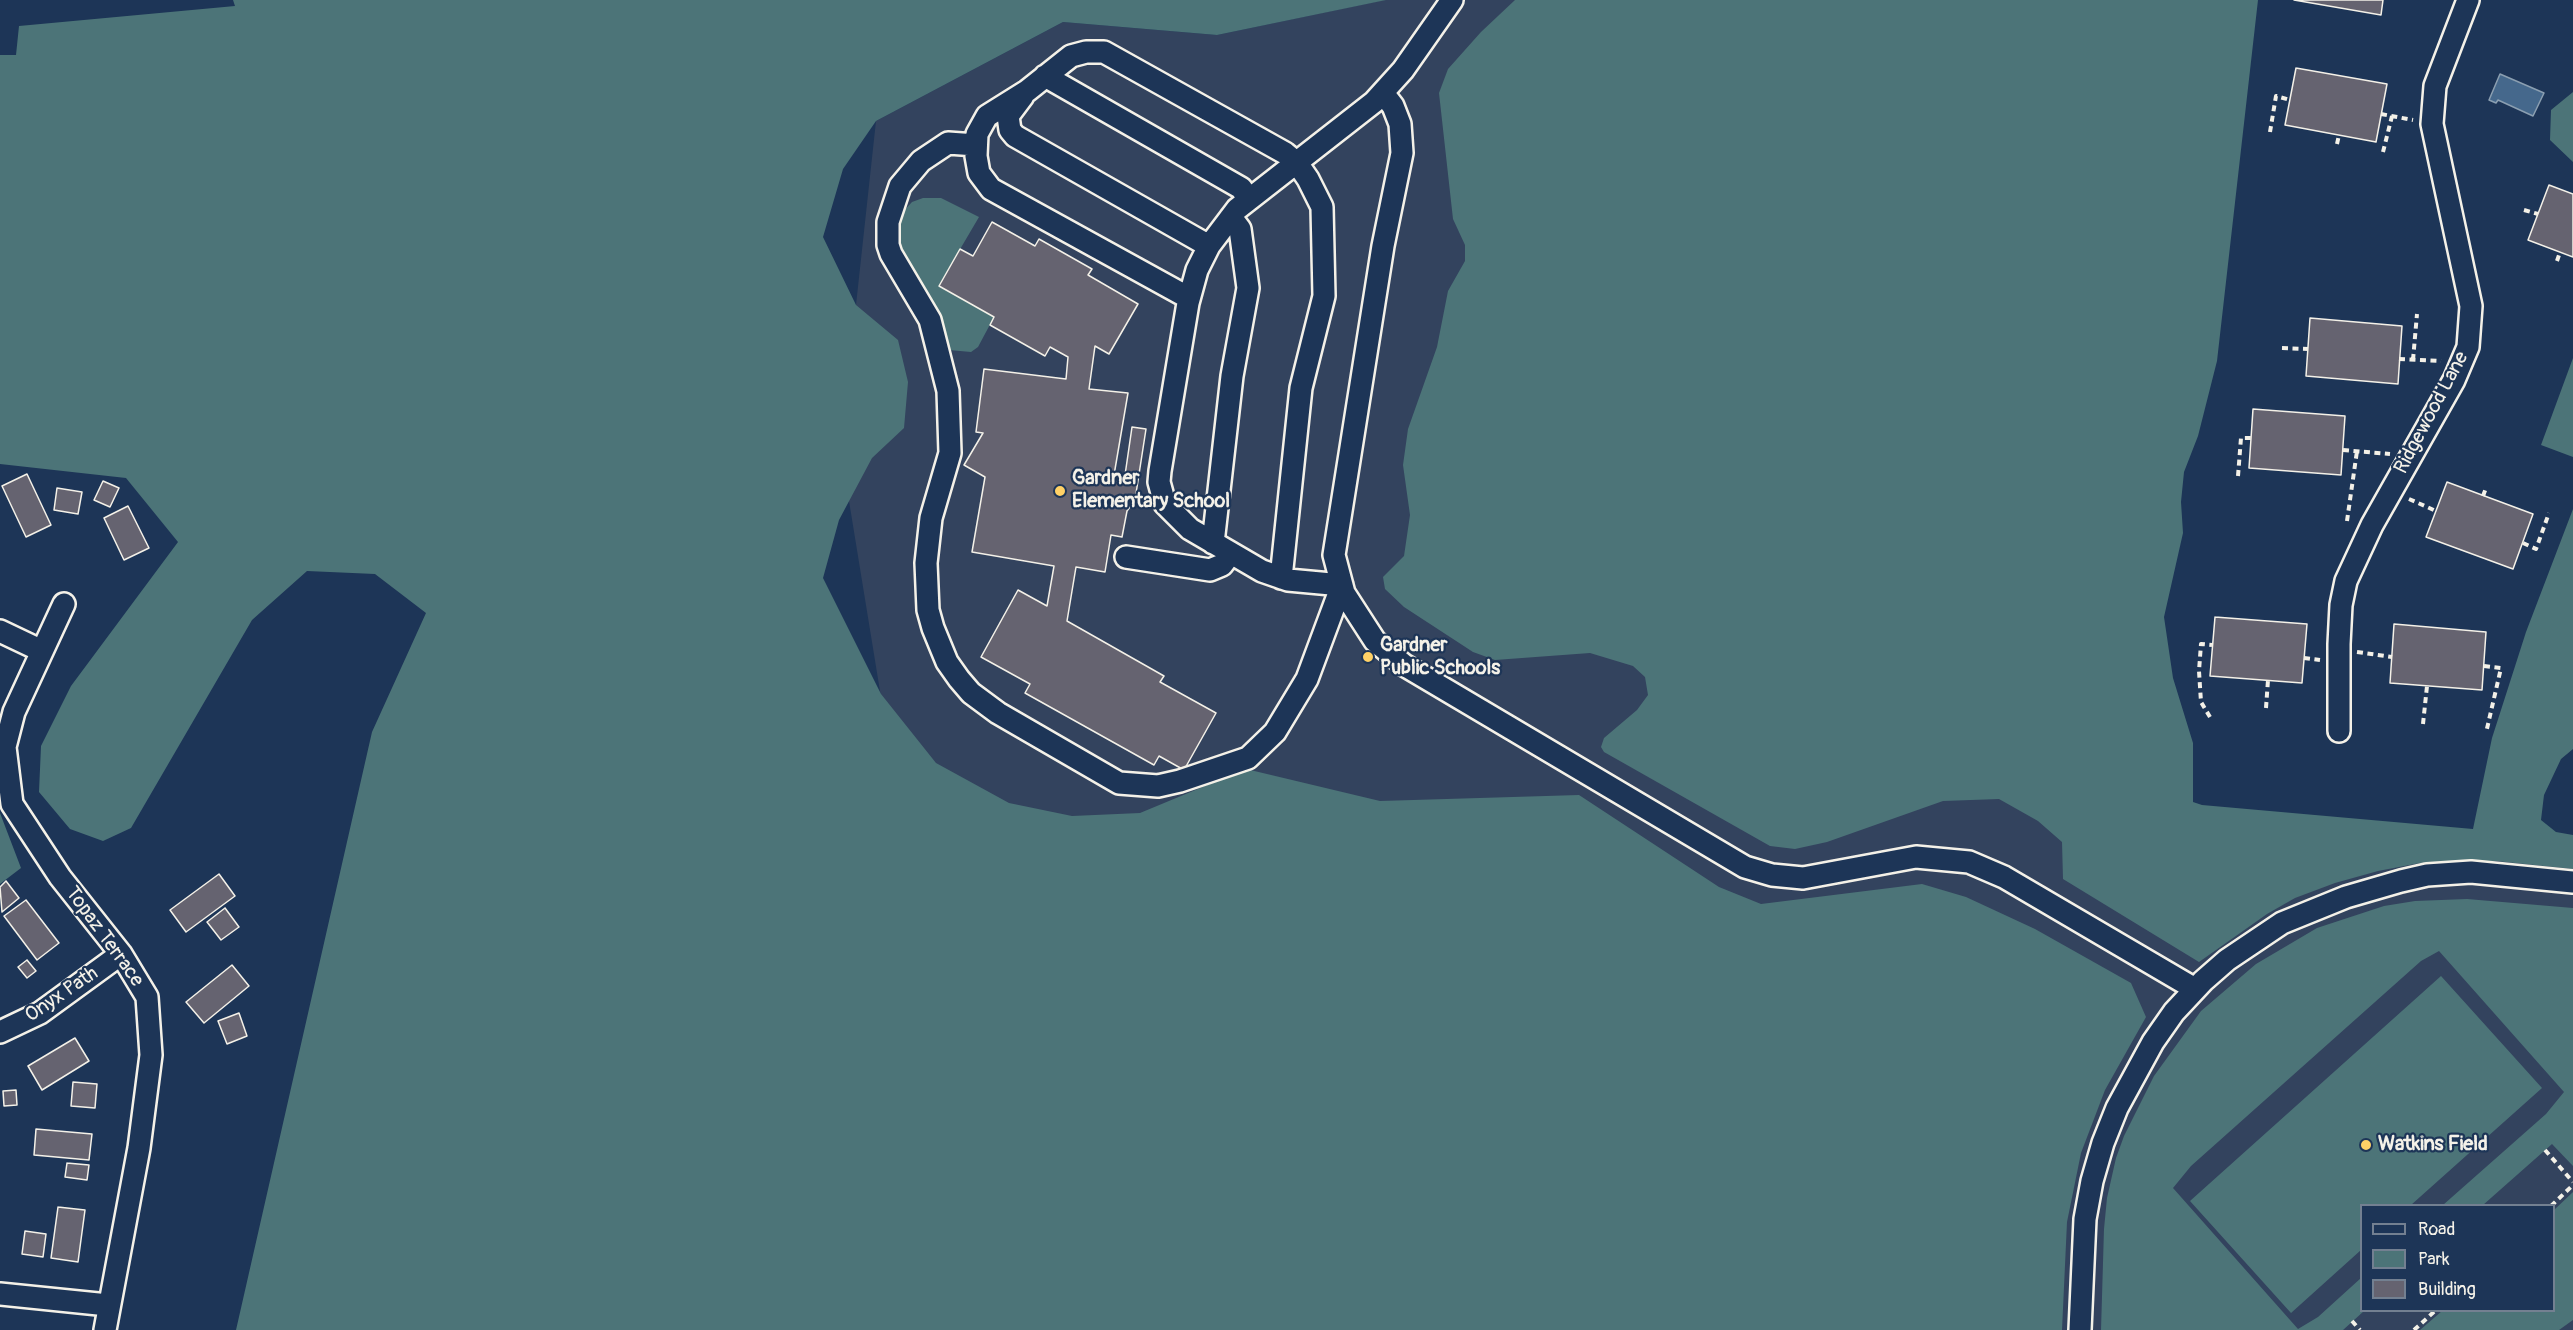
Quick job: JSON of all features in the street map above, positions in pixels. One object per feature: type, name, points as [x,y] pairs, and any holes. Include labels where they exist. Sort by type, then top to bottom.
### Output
[{"type":"street","points":[[1342,585],[1281,578],[1262,571],[1190,529],[1171,512],[1162,495],[1159,482],[1189,298],[1197,270],[1209,246],[1231,216],[1249,199],[1349,123],[1383,93],[1403,70],[1452,0]]},
{"type":"street","name":"Ridgewood Lane","points":[[2339,723],[2341,605],[2346,581],[2391,491],[2462,363],[2468,347],[2471,306],[2432,124],[2435,86],[2468,0]]},
{"type":"street","points":[[1189,298],[991,189],[979,173],[976,145],[977,134],[987,116],[1027,91],[1071,56],[1086,52],[1104,52],[1273,146],[1297,163],[1322,207],[1324,296],[1301,388],[1281,578]]},
{"type":"street","points":[[1045,76],[1241,188],[1249,199]]},
{"type":"street","points":[[1027,91],[1008,116],[1010,130],[1015,136],[1209,246]]},
{"type":"street","points":[[1383,93],[1398,116],[1403,140],[1334,555],[1342,585],[1355,613],[1374,640],[1404,665],[1745,867],[1772,875],[1803,878],[1916,857],[1969,862],[2004,877],[2195,989]]},
{"type":"street","points":[[976,145],[948,143],[921,161],[897,192],[890,210],[887,233],[891,254],[930,320],[948,391],[950,453],[931,518],[926,588],[933,628],[947,662],[959,680],[998,713],[1119,783],[1158,786],[1180,781],[1248,758],[1275,732],[1307,679],[1342,585]]},
{"type":"street","points":[[1126,557],[1210,570],[1222,565],[1231,387],[1248,288],[1240,229],[1231,216]]},
{"type":"street","name":"Topaz Terrace","points":[[64,604],[14,712],[4,747],[12,804],[60,877],[122,954],[147,997],[151,1055],[139,1149],[105,1330]]},
{"type":"street","points":[[0,631],[42,651]]},
{"type":"street","points":[[2080,1330],[2085,1220],[2092,1181],[2103,1143],[2118,1108],[2153,1042],[2174,1012],[2195,989],[2227,960],[2282,923],[2346,897],[2401,881],[2427,875],[2471,872],[2573,882]]},
{"type":"street","name":"Onyx Path","points":[[0,1032],[40,1013],[122,954]]},
{"type":"street","points":[[0,1294],[108,1305]]},
{"type":"path","points":[[2270,132],[2276,96],[2290,100]]},
{"type":"path","points":[[2381,114],[2432,124]]},
{"type":"path","points":[[2383,152],[2392,116]]},
{"type":"path","points":[[2337,144],[2339,135]]},
{"type":"path","points":[[2524,210],[2538,214]]},
{"type":"path","points":[[2557,261],[2560,252]]},
{"type":"path","points":[[2413,360],[2417,314]]},
{"type":"path","points":[[2282,348],[2308,349]]},
{"type":"path","points":[[2399,359],[2462,363]]},
{"type":"path","points":[[2238,476],[2241,438],[2251,438]]},
{"type":"path","points":[[2343,450],[2410,456]]},
{"type":"path","points":[[2347,521],[2357,451]]},
{"type":"path","points":[[2483,496],[2486,488]]},
{"type":"path","points":[[2391,491],[2436,511]]},
{"type":"path","points":[[2523,543],[2536,549],[2550,513]]},
{"type":"path","points":[[2210,717],[2201,702],[2199,671],[2201,644],[2212,645]]},
{"type":"path","points":[[2339,650],[2392,657]]},
{"type":"path","points":[[2484,666],[2501,668],[2486,734]]},
{"type":"path","points":[[2266,708],[2268,680]]},
{"type":"path","points":[[2422,724],[2427,686]]},
{"type":"path","points":[[2545,1150],[2573,1184],[2553,1204]]},
{"type":"path","points":[[2414,1330],[2435,1312]]},
{"type":"path","points":[[2352,1321],[2360,1330]]},
{"type":"shaded area","name":"Gardner Public Schools","points":[[1384,0],[1547,0],[2155,818],[2573,861],[2573,1330],[1630,1330],[894,777],[849,501],[856,305],[876,121],[1063,22],[1217,35]]},
{"type":"shaded area","points":[[2500,74],[2544,93],[2533,116],[2498,100],[2496,103],[2489,100]]},
{"type":"green space","points":[[233,0],[1386,0],[1217,35],[1063,22],[876,121],[843,169],[823,237],[856,305],[898,340],[908,382],[904,428],[872,458],[839,520],[823,578],[881,694],[936,763],[1009,803],[1072,816],[1140,813],[1246,769],[1380,801],[1579,795],[1719,887],[1761,904],[1922,884],[1966,897],[2035,929],[2131,983],[2146,1017],[2105,1090],[2081,1153],[2067,1222],[2062,1330],[236,1330],[372,732],[426,613],[375,574],[307,571],[252,620],[131,828],[103,841],[70,829],[39,792],[41,746],[71,686],[178,542],[126,478],[0,464],[0,55],[16,55],[19,26],[235,6]]},
{"type":"green space","points":[[1515,0],[2258,0],[2217,361],[2198,436],[2184,472],[2181,502],[2183,533],[2164,617],[2173,678],[2193,743],[2193,802],[2202,805],[2473,829],[2492,738],[2526,632],[2573,509],[2573,749],[2561,759],[2544,795],[2541,820],[2556,832],[2573,835],[2573,869],[2496,861],[2450,861],[2420,863],[2378,871],[2335,883],[2295,898],[2267,914],[2199,962],[2063,879],[2062,842],[2038,821],[1999,799],[1943,801],[1827,842],[1795,849],[1770,846],[1604,752],[1601,747],[1604,738],[1637,710],[1648,695],[1645,677],[1633,666],[1590,653],[1495,660],[1473,652],[1404,607],[1385,589],[1383,577],[1404,556],[1410,515],[1403,465],[1408,429],[1437,347],[1448,291],[1465,261],[1465,245],[1453,219],[1439,93],[1448,69],[1481,32]]},
{"type":"green space","points":[[2573,92],[2573,162],[2550,140],[2551,110]]},
{"type":"green space","points":[[923,198],[941,198],[979,217],[939,285],[994,317],[978,347],[971,352],[949,350],[945,336],[898,247],[896,233],[900,215],[912,202]]},
{"type":"green space","points":[[2573,358],[2573,457],[2541,445]]},
{"type":"green space","points":[[0,813],[21,868],[0,884]]},
{"type":"green space","points":[[2467,899],[2573,908],[2573,1166],[2552,1144],[2484,1204],[2444,1204],[2546,1114],[2564,1092],[2439,951],[2421,961],[2191,1166],[2173,1188],[2298,1329],[2318,1317],[2360,1279],[2360,1312],[2363,1312],[2343,1330],[2101,1330],[2104,1229],[2107,1198],[2116,1158],[2124,1136],[2154,1076],[2201,1011],[2256,964],[2317,928],[2384,906],[2415,901]]},
{"type":"green space","name":"Watkins Field","points":[[2441,976],[2542,1088],[2412,1204],[2360,1204],[2360,1251],[2291,1313],[2190,1201]]},
{"type":"green space","points":[[2573,1192],[2573,1320],[2559,1330],[2420,1330],[2441,1312],[2555,1312],[2555,1209]]},
{"type":"building","points":[[2294,0],[2383,0],[2381,15]]},
{"type":"building","points":[[2296,68],[2387,84],[2376,142],[2285,125]]},
{"type":"building","points":[[2549,185],[2573,194],[2573,257],[2528,240]]},
{"type":"building","name":"Gardner Elementary School","points":[[992,222],[1035,246],[1039,239],[1092,269],[1088,275],[1138,304],[1109,354],[1095,346],[1089,389],[1128,393],[1113,481],[1124,482],[1132,427],[1146,429],[1135,500],[1127,511],[1122,537],[1111,535],[1105,572],[1076,567],[1067,621],[1164,676],[1160,682],[1216,713],[1184,770],[1159,756],[1154,765],[1025,693],[1030,684],[981,657],[1018,590],[1047,606],[1054,566],[972,552],[985,477],[964,465],[983,433],[976,432],[984,369],[1066,379],[1068,357],[1050,347],[1045,356],[990,325],[994,317],[939,286],[960,249],[973,256]]},
{"type":"building","points":[[2310,318],[2402,326],[2398,384],[2306,376]]},
{"type":"building","points":[[2253,409],[2345,416],[2341,475],[2249,468]]},
{"type":"building","points":[[27,474],[51,525],[26,537],[2,486]]},
{"type":"building","points":[[103,481],[119,488],[110,507],[94,500]]},
{"type":"building","points":[[2447,482],[2533,514],[2513,569],[2426,537]]},
{"type":"building","points":[[57,488],[82,492],[78,514],[54,510]]},
{"type":"building","points":[[128,506],[149,548],[124,560],[104,518]]},
{"type":"building","points":[[2215,617],[2307,624],[2302,683],[2210,676]]},
{"type":"building","points":[[2394,624],[2486,632],[2482,690],[2390,683]]},
{"type":"building","points":[[219,874],[235,896],[186,932],[170,910]]},
{"type":"building","points":[[6,881],[19,898],[2,912],[0,887]]},
{"type":"building","points":[[26,900],[59,943],[37,960],[4,916]]},
{"type":"building","points":[[225,908],[239,927],[221,940],[207,922]]},
{"type":"building","points":[[27,960],[36,971],[27,978],[18,967]]},
{"type":"building","points":[[232,965],[249,986],[204,1023],[186,1002]]},
{"type":"building","points":[[239,1013],[247,1036],[227,1044],[218,1021]]},
{"type":"building","points":[[75,1038],[89,1061],[42,1090],[28,1066]]},
{"type":"building","points":[[73,1082],[97,1084],[95,1108],[71,1106]]},
{"type":"building","points":[[16,1090],[17,1105],[4,1106],[3,1091]]},
{"type":"building","points":[[36,1129],[92,1134],[89,1160],[34,1155]]},
{"type":"building","points":[[67,1163],[89,1165],[87,1180],[65,1177]]},
{"type":"building","points":[[58,1207],[85,1210],[78,1262],[51,1258]]},
{"type":"building","points":[[25,1231],[46,1234],[43,1257],[22,1254]]},
{"type":"place","name":"Gardner Elementary School","points":[[1060,491]]},
{"type":"place","name":"Gardner Public Schools","points":[[1368,657]]},
{"type":"place","name":"Watkins Field","points":[[2366,1145]]}]
